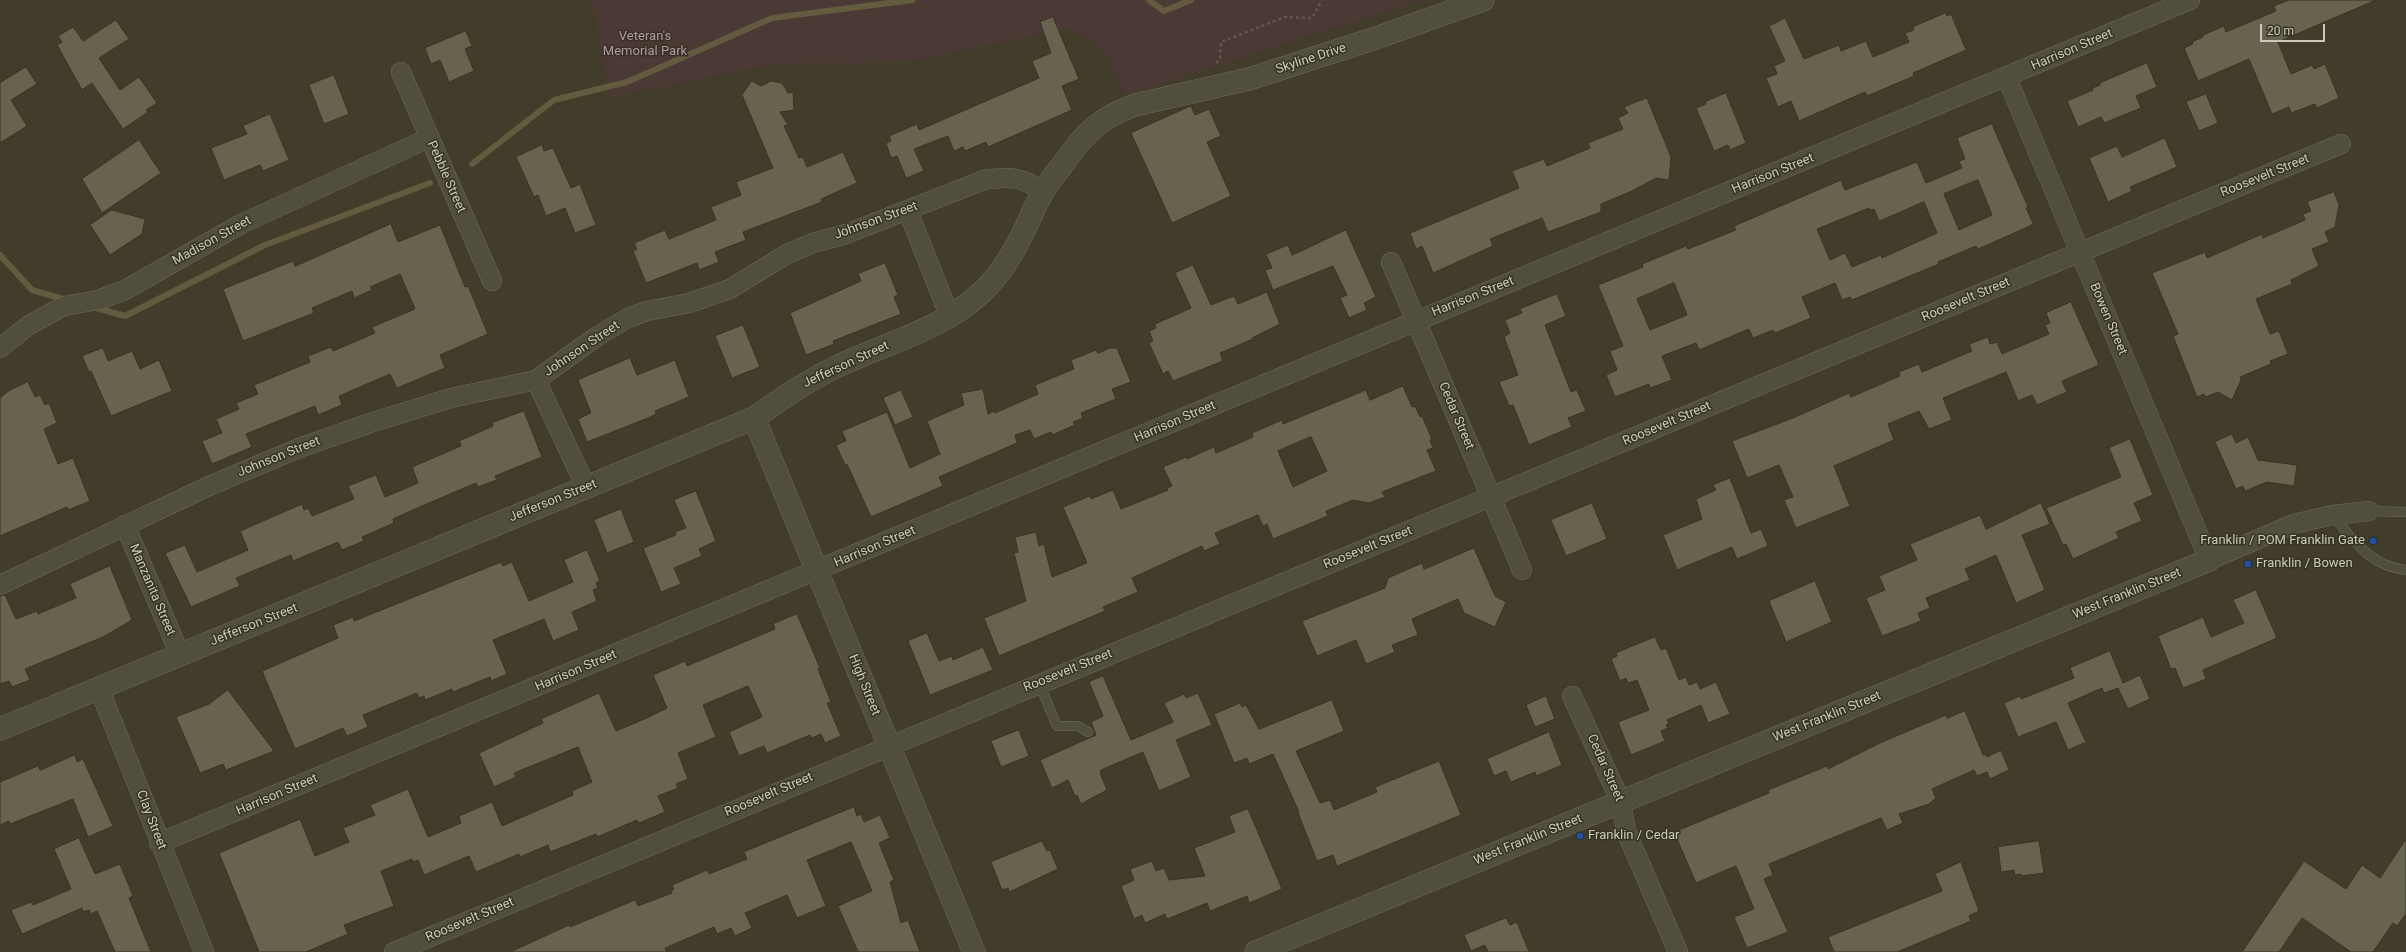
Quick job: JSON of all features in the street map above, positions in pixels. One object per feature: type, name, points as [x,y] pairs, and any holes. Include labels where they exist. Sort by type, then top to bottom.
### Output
[{"type":"street","name":"Skyline Drive","points":[[1043,191],[1086,133],[1117,112],[1135,105],[1249,79],[1373,39],[1483,0]]},
{"type":"street","name":"Harrison Street","points":[[159,844],[1416,321],[2007,78],[2190,0]]},
{"type":"street","name":"Pebble Street","points":[[401,72],[492,281]]},
{"type":"street","name":"Bowen Street","points":[[2007,78],[2209,560]]},
{"type":"street","name":"Madison Street","points":[[0,348],[29,325],[64,306],[98,300],[125,290],[242,224],[429,138]]},
{"type":"street","name":"Roosevelt Street","points":[[394,952],[889,745],[1490,498],[2341,144]]},
{"type":"street","name":"Johnson Street","points":[[0,585],[209,486],[298,448],[451,398],[536,380],[596,337],[628,318],[647,311],[689,303],[730,289],[787,254],[908,211],[984,180],[1000,178],[1025,179],[1043,191]]},
{"type":"street","name":"Jefferson Street","points":[[0,729],[754,418],[816,377],[930,328],[950,317],[982,292],[1011,258],[1043,191]]},
{"type":"street","points":[[908,211],[950,317]]},
{"type":"street","name":"Cedar Street","points":[[1391,262],[1490,498],[1522,570]]},
{"type":"street","points":[[536,380],[586,487]]},
{"type":"street","name":"High Street","points":[[754,418],[974,952]]},
{"type":"street","name":"West Franklin Street","points":[[1256,952],[2294,524],[2332,515],[2369,511]]},
{"type":"street","name":"Manzanita Street","points":[[125,525],[180,655]]},
{"type":"street","name":"Clay Street","points":[[99,688],[159,844],[204,952]]},
{"type":"street","name":"Cedar Street","points":[[1572,696],[1621,802],[1626,831],[1678,952]]},
{"type":"lane","name":"West Franklin Street","points":[[2369,511],[2406,512]]},
{"type":"lane","points":[[2332,515],[2358,546],[2376,562],[2406,570]]},
{"type":"lane","points":[[1039,683],[1057,726],[1078,726],[1088,732]]},
{"type":"path","points":[[1211,69],[1220,58],[1221,42],[1285,17],[1312,18],[1322,0]]},
{"type":"green space","name":"Veteran's Memorial Park","points":[[592,0],[1422,0],[1126,95],[1103,48],[1070,28],[908,62],[773,64],[609,98]]},
{"type":"building","points":[[2290,0],[2376,0],[2278,42],[2291,74],[2312,65],[2314,69],[2325,64],[2339,98],[2317,108],[2315,104],[2291,113],[2289,107],[2272,114],[2249,59],[2198,81],[2184,48],[2193,44],[2192,42],[2203,37],[2203,35],[2224,26],[2226,32],[2276,11],[2274,6]]},
{"type":"building","points":[[1946,13],[1947,16],[1951,14],[1966,50],[1913,73],[1914,76],[1867,96],[1865,92],[1799,121],[1791,101],[1778,107],[1766,78],[1777,74],[1774,66],[1785,61],[1769,26],[1785,18],[1804,59],[1839,45],[1841,51],[1866,41],[1873,57],[1909,42],[1905,33],[1914,30],[1913,27]]},
{"type":"building","points":[[1053,17],[1079,79],[1062,86],[1072,110],[988,147],[986,142],[965,151],[963,147],[954,151],[948,136],[914,149],[924,171],[906,178],[897,156],[891,158],[886,143],[891,141],[889,136],[917,124],[919,130],[1039,78],[1032,61],[1051,53],[1040,22]]},
{"type":"building","points":[[116,20],[129,39],[99,58],[120,90],[139,77],[157,103],[146,110],[148,112],[123,129],[92,83],[82,90],[57,45],[62,42],[58,36],[73,27],[83,41]]},
{"type":"building","points":[[466,31],[472,46],[465,49],[474,71],[449,82],[440,60],[431,64],[425,48]]},
{"type":"building","points":[[2147,63],[2157,87],[2136,96],[2141,108],[2104,123],[2101,117],[2078,127],[2067,101],[2093,90],[2092,88],[2100,85],[2100,83]]},
{"type":"building","points":[[26,67],[37,84],[11,100],[27,126],[0,143],[0,83]]},
{"type":"building","points":[[334,75],[349,114],[324,124],[309,85]]},
{"type":"building","points":[[752,81],[761,86],[771,81],[782,83],[788,93],[793,92],[794,110],[780,112],[788,125],[784,126],[799,158],[803,157],[807,167],[843,152],[857,183],[821,199],[822,202],[743,232],[746,240],[715,252],[719,262],[699,270],[697,263],[646,283],[633,251],[637,249],[634,243],[665,230],[669,239],[716,220],[711,207],[741,195],[736,182],[773,168],[742,95]]},
{"type":"building","points":[[1726,93],[1746,143],[1730,150],[1728,145],[1714,151],[1696,108],[1706,104],[1705,102]]},
{"type":"building","points":[[2206,94],[2218,123],[2199,131],[2186,102]]},
{"type":"building","points":[[1647,98],[1671,157],[1669,180],[1656,178],[1632,191],[1601,204],[1601,212],[1548,232],[1542,218],[1490,239],[1493,246],[1433,273],[1422,246],[1416,249],[1410,233],[1519,188],[1512,171],[1544,159],[1547,166],[1590,148],[1588,143],[1623,129],[1618,118],[1628,113],[1624,107]]},
{"type":"building","points":[[1191,106],[1195,115],[1209,109],[1221,136],[1207,142],[1231,196],[1172,223],[1131,133]]},
{"type":"building","points":[[270,114],[289,160],[263,171],[260,165],[224,180],[211,148],[247,134],[243,126]]},
{"type":"building","points":[[1992,124],[2028,207],[2026,208],[2033,223],[2030,226],[1978,249],[1976,246],[1938,262],[1939,264],[1852,300],[1850,297],[1842,300],[1835,283],[1802,297],[1811,318],[1775,333],[1773,330],[1753,338],[1749,329],[1699,350],[1696,343],[1662,356],[1672,380],[1650,388],[1649,384],[1615,397],[1606,375],[1617,370],[1610,351],[1623,346],[1598,285],[1643,267],[1642,264],[1686,246],[1688,249],[1736,230],[1734,226],[1841,180],[1845,190],[1917,162],[1926,183],[1962,168],[1959,161],[1965,159],[1957,138]],"holes":[[[1978,180],[1992,215],[1959,230],[1944,194]],[[1924,202],[1937,233],[1882,258],[1881,255],[1852,267],[1845,253],[1830,260],[1817,229],[1869,208],[1871,210],[1874,209],[1879,221]],[[1674,283],[1687,315],[1650,330],[1637,299]]]},
{"type":"building","points":[[2165,138],[2177,167],[2130,187],[2132,191],[2108,202],[2089,158],[2117,146],[2122,157]]},
{"type":"building","points":[[139,140],[161,173],[102,213],[82,179]]},
{"type":"building","points":[[542,145],[544,151],[553,148],[571,188],[580,184],[596,225],[575,233],[565,208],[546,216],[538,195],[534,197],[516,157]]},
{"type":"building","points":[[2334,192],[2339,205],[2335,227],[2325,232],[2329,242],[2312,249],[2319,266],[2291,280],[2292,284],[2256,299],[2270,334],[2279,331],[2288,354],[2270,361],[2271,364],[2240,377],[2241,380],[2232,400],[2218,392],[2205,397],[2204,394],[2197,397],[2173,336],[2178,334],[2152,273],[2205,252],[2207,258],[2262,234],[2263,238],[2305,220],[2303,214],[2311,211],[2307,202]]},
{"type":"building","points":[[112,210],[145,219],[142,234],[110,255],[90,225]]},
{"type":"building","points":[[391,224],[398,242],[440,225],[465,287],[468,286],[488,334],[440,355],[445,368],[397,388],[390,374],[339,396],[342,405],[318,415],[315,406],[246,434],[252,447],[212,464],[202,441],[222,433],[216,419],[239,409],[236,403],[258,394],[254,385],[310,362],[308,356],[331,347],[333,351],[375,333],[372,327],[415,309],[400,274],[370,287],[372,290],[354,298],[352,291],[312,308],[314,313],[243,341],[223,289],[293,261],[295,266]]},
{"type":"building","points":[[1346,230],[1376,297],[1364,303],[1367,310],[1349,318],[1340,298],[1347,295],[1333,266],[1273,290],[1265,270],[1272,268],[1266,254],[1288,245],[1292,255]]},
{"type":"building","points":[[885,263],[898,295],[894,297],[901,314],[833,341],[834,344],[806,355],[790,313],[861,281],[858,274]]},
{"type":"building","points":[[1193,265],[1211,305],[1234,296],[1238,304],[1267,292],[1280,324],[1252,338],[1253,339],[1220,353],[1223,361],[1173,381],[1168,371],[1163,374],[1149,343],[1153,341],[1149,331],[1156,328],[1155,324],[1191,308],[1175,273]]},
{"type":"building","points":[[1557,294],[1566,316],[1545,325],[1571,392],[1577,390],[1586,411],[1568,418],[1572,427],[1529,445],[1513,405],[1509,406],[1499,382],[1518,375],[1504,337],[1510,333],[1505,320],[1522,313],[1520,309]]},
{"type":"building","points":[[2071,302],[2099,365],[2062,381],[2067,392],[2037,405],[2032,395],[2018,401],[2006,372],[1943,398],[1952,420],[1929,429],[1919,411],[1888,424],[1894,440],[1834,466],[1850,506],[1796,528],[1784,500],[1793,497],[1779,465],[1747,478],[1732,441],[1793,418],[1849,393],[1851,397],[1900,376],[1899,372],[1919,364],[1922,372],[1972,351],[1969,344],[1988,337],[1990,344],[1997,342],[2002,354],[2049,334],[2045,325],[2050,323],[2046,313]]},
{"type":"building","points":[[743,325],[760,367],[732,378],[715,336]]},
{"type":"building","points":[[103,348],[108,361],[132,351],[140,369],[159,360],[172,391],[111,416],[91,371],[89,372],[82,356]]},
{"type":"building","points":[[1110,348],[1117,348],[1131,382],[1112,389],[1116,399],[1081,413],[1083,418],[1073,422],[1075,425],[1052,435],[1051,432],[1034,439],[1030,430],[1015,435],[1017,443],[939,477],[943,486],[871,517],[847,464],[845,465],[836,445],[846,441],[842,431],[887,412],[910,468],[940,454],[927,421],[964,405],[961,393],[983,389],[988,414],[994,411],[995,413],[1038,394],[1035,385],[1074,369],[1071,360],[1096,350],[1098,353]]},
{"type":"building","points":[[630,358],[637,375],[675,360],[689,397],[655,411],[656,414],[648,418],[587,442],[578,419],[591,413],[578,380]]},
{"type":"building","points":[[28,382],[35,397],[40,395],[45,405],[49,403],[57,423],[44,429],[58,464],[73,458],[90,501],[68,510],[67,507],[0,536],[0,398],[10,390]]},
{"type":"building","points":[[1403,386],[1412,407],[1415,406],[1420,417],[1422,416],[1432,439],[1430,440],[1433,448],[1427,450],[1436,471],[1382,492],[1385,497],[1369,503],[1353,500],[1326,511],[1328,516],[1273,539],[1267,524],[1263,526],[1258,515],[1215,533],[1220,544],[1204,551],[1202,546],[1132,578],[1138,592],[1103,607],[1105,611],[999,656],[984,618],[1026,601],[1014,553],[1018,552],[1015,537],[1036,532],[1039,546],[1044,544],[1052,577],[1087,563],[1063,507],[1090,496],[1091,499],[1113,490],[1121,509],[1168,490],[1167,488],[1172,486],[1163,467],[1186,457],[1187,459],[1214,447],[1216,453],[1253,437],[1252,433],[1282,420],[1283,424],[1366,390],[1370,400]],"holes":[[[1311,437],[1327,471],[1293,487],[1278,451]]]},
{"type":"building","points":[[901,390],[913,417],[895,425],[883,398]]},
{"type":"building","points":[[524,411],[542,457],[495,476],[497,480],[478,487],[476,483],[393,519],[394,523],[362,537],[364,541],[342,550],[338,542],[293,561],[291,555],[236,578],[240,586],[191,607],[165,553],[185,545],[197,572],[248,550],[240,531],[302,504],[304,510],[308,508],[312,516],[354,499],[348,486],[376,475],[385,497],[418,483],[412,467],[461,446],[459,441],[493,426],[492,423]]},
{"type":"building","points":[[2232,434],[2236,443],[2248,437],[2258,460],[2297,465],[2294,486],[2267,482],[2245,491],[2243,486],[2236,489],[2215,442]]},
{"type":"building","points":[[2130,439],[2153,495],[2134,503],[2142,521],[2116,532],[2119,538],[2073,559],[2066,544],[2063,545],[2046,508],[2121,477],[2109,448]]},
{"type":"building","points":[[1730,478],[1751,533],[1761,529],[1768,546],[1737,559],[1732,547],[1677,570],[1663,535],[1702,519],[1696,499],[1716,490],[1713,485]]},
{"type":"building","points":[[696,491],[716,541],[699,549],[702,556],[674,568],[681,584],[661,592],[643,548],[676,535],[675,532],[686,528],[674,500]]},
{"type":"building","points":[[1592,503],[1607,539],[1566,556],[1551,520]]},
{"type":"building","points":[[2041,503],[2050,524],[2022,535],[2045,590],[2016,603],[1996,555],[1965,569],[1970,580],[1926,598],[1930,608],[1918,613],[1921,621],[1882,636],[1866,598],[1885,590],[1879,576],[1917,560],[1910,544],[1980,515],[1986,529]]},
{"type":"building","points":[[621,509],[634,542],[607,553],[594,520]]},
{"type":"building","points":[[1474,548],[1495,596],[1506,602],[1495,627],[1464,613],[1458,599],[1412,619],[1418,635],[1392,645],[1395,652],[1366,664],[1356,640],[1317,656],[1302,621],[1385,588],[1388,578],[1422,563],[1424,569]]},
{"type":"building","points":[[587,550],[600,581],[596,583],[598,588],[593,590],[597,601],[572,612],[579,630],[553,641],[544,619],[493,640],[507,674],[491,681],[490,677],[453,692],[452,689],[425,700],[424,696],[419,698],[417,693],[363,715],[368,727],[347,736],[343,728],[295,749],[262,671],[338,638],[333,625],[353,617],[354,621],[501,562],[503,566],[512,562],[529,601],[573,582],[564,560]]},
{"type":"building","points":[[110,566],[132,620],[103,637],[25,669],[30,680],[12,687],[9,681],[0,684],[0,596],[5,595],[16,619],[37,611],[38,614],[76,598],[70,584]]},
{"type":"building","points":[[1815,581],[1832,622],[1786,642],[1769,601]]},
{"type":"building","points":[[2256,590],[2277,638],[2203,670],[2206,679],[2183,688],[2175,668],[2171,669],[2158,636],[2203,617],[2211,637],[2244,623],[2233,600]]},
{"type":"building","points":[[797,614],[820,668],[818,669],[831,702],[827,703],[841,736],[825,743],[821,734],[812,738],[810,735],[767,753],[764,746],[739,756],[729,732],[762,717],[748,686],[703,705],[716,737],[678,753],[688,779],[676,784],[678,788],[658,796],[665,812],[639,823],[637,820],[597,837],[596,834],[550,852],[548,845],[520,857],[519,854],[476,872],[469,856],[424,875],[418,860],[413,862],[412,859],[381,871],[394,906],[344,925],[348,934],[306,952],[259,952],[219,853],[300,819],[315,856],[349,842],[343,828],[375,815],[370,805],[408,789],[428,837],[461,823],[459,816],[492,802],[502,826],[573,795],[572,791],[592,782],[578,747],[514,773],[516,777],[494,787],[479,753],[543,723],[541,719],[599,693],[616,731],[647,718],[667,708],[653,675],[685,661],[687,666],[775,629],[773,624]]},
{"type":"building","points":[[927,633],[939,661],[952,656],[953,660],[983,647],[993,670],[930,695],[908,641]]},
{"type":"building","points":[[1655,637],[1661,650],[1666,648],[1679,680],[1686,677],[1689,685],[1697,682],[1700,689],[1716,682],[1730,714],[1708,723],[1701,705],[1667,720],[1669,724],[1666,725],[1668,728],[1661,731],[1665,741],[1631,755],[1618,722],[1649,710],[1637,680],[1628,683],[1626,678],[1620,681],[1611,659],[1617,656],[1616,653]]},
{"type":"building","points":[[2110,651],[2123,683],[2140,675],[2150,699],[2128,709],[2118,688],[2104,693],[2102,688],[2068,703],[2086,742],[2068,750],[2056,722],[2018,737],[2004,703],[2020,696],[2021,699],[2074,678],[2070,668]]},
{"type":"building","points":[[1103,676],[1131,740],[1173,722],[1164,703],[1184,694],[1186,698],[1198,693],[1212,725],[1176,740],[1191,777],[1159,791],[1143,752],[1101,770],[1100,773],[1107,790],[1081,804],[1077,795],[1075,796],[1068,780],[1052,788],[1040,760],[1096,735],[1091,722],[1103,716],[1089,682]]},
{"type":"building","points":[[228,690],[274,751],[226,770],[223,764],[200,773],[176,717],[209,704]]},
{"type":"building","points":[[1546,696],[1555,719],[1535,727],[1526,705]]},
{"type":"building","points":[[1332,700],[1344,731],[1296,751],[1320,803],[1330,800],[1334,810],[1377,792],[1375,787],[1439,761],[1461,815],[1337,866],[1333,855],[1317,861],[1298,813],[1299,812],[1273,754],[1249,764],[1247,758],[1234,763],[1214,714],[1240,703],[1242,707],[1246,705],[1259,729]]},
{"type":"building","points":[[1965,711],[1983,755],[1986,754],[1987,757],[2001,750],[2009,770],[1990,779],[1987,772],[1977,776],[1974,770],[1932,789],[1936,798],[1929,804],[1899,814],[1903,823],[1887,830],[1881,818],[1769,864],[1773,875],[1764,879],[1788,932],[1747,948],[1734,917],[1754,909],[1736,866],[1696,883],[1674,832],[1769,793],[1768,790],[1827,766],[1828,769],[1882,742],[1946,715],[1947,718]]},
{"type":"building","points":[[1019,730],[1029,756],[1001,767],[991,741]]},
{"type":"building","points":[[1549,732],[1562,765],[1536,776],[1535,772],[1511,782],[1506,771],[1494,776],[1487,759]]},
{"type":"building","points":[[75,755],[77,762],[83,759],[113,826],[88,837],[73,799],[10,824],[9,821],[0,825],[0,782],[38,766],[40,770]]},
{"type":"building","points":[[854,807],[857,816],[861,814],[864,822],[880,815],[890,838],[879,843],[894,880],[890,882],[901,923],[908,920],[920,952],[858,952],[838,906],[872,891],[851,842],[807,860],[826,906],[797,918],[787,895],[745,913],[752,928],[735,936],[731,928],[717,934],[714,927],[665,948],[667,952],[510,952],[569,925],[570,927],[635,900],[638,906],[672,893],[671,891],[674,889],[672,885],[707,870],[709,874],[747,859],[744,852]]},
{"type":"building","points":[[1248,809],[1282,889],[1249,903],[1247,896],[1210,911],[1207,903],[1167,919],[1165,914],[1145,923],[1142,915],[1134,919],[1121,886],[1134,880],[1130,869],[1152,861],[1156,871],[1164,868],[1169,880],[1205,876],[1194,848],[1235,832],[1229,816]]},
{"type":"building","points":[[79,838],[95,874],[120,864],[133,896],[129,898],[151,952],[115,952],[97,911],[90,914],[89,910],[83,912],[82,908],[22,934],[11,910],[31,902],[33,905],[71,889],[54,849]]},
{"type":"building","points":[[2406,839],[2406,914],[2397,926],[2393,923],[2373,952],[2351,952],[2302,918],[2279,952],[2242,952],[2304,861],[2346,889],[2362,865],[2380,878]]},
{"type":"building","points":[[1042,841],[1047,851],[1050,850],[1058,869],[1009,892],[1008,888],[1002,890],[991,862]]},
{"type":"building","points":[[2039,841],[2044,873],[2022,876],[2021,874],[2015,875],[2014,870],[2001,872],[1998,847]]},
{"type":"building","points":[[1961,862],[1979,911],[1969,916],[1971,921],[1897,952],[1834,952],[1828,937],[1942,891],[1935,874]]},
{"type":"building","points":[[1506,918],[1510,925],[1517,922],[1529,952],[1488,952],[1485,945],[1471,951],[1464,935]]},
{"type":"waterway","points":[[472,164],[554,100],[627,82],[772,18],[913,0]]},
{"type":"waterway","points":[[1149,0],[1164,11],[1191,0]]},
{"type":"waterway","points":[[93,307],[125,316],[265,245],[430,183]]},
{"type":"waterway","points":[[0,255],[32,290],[67,300]]},
{"type":"place","name":"Franklin / POM Franklin Gate","points":[[2373,541]]},
{"type":"place","name":"Franklin / Bowen","points":[[2248,564]]},
{"type":"place","name":"Franklin / Cedar","points":[[1580,836]]}]
